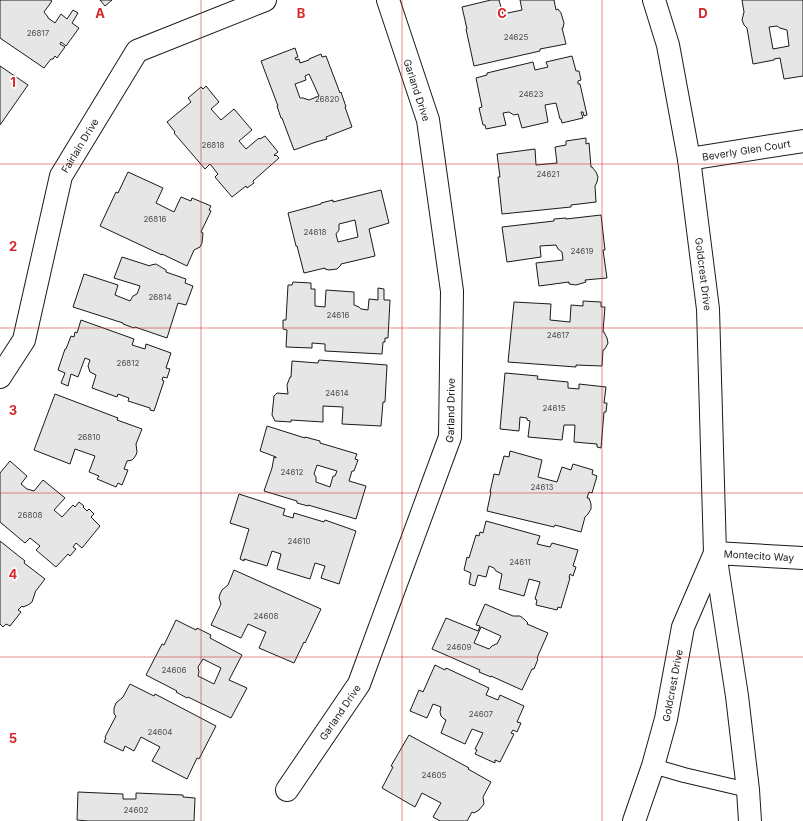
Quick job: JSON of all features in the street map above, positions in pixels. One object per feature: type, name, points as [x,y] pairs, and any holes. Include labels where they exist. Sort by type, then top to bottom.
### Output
[{"type":"street","name":"Fairlain Drive","points":[[0,377],[24,340],[61,176],[138,51],[265,0]]},
{"type":"street","name":"Garland Drive","points":[[287,790],[359,684],[450,438],[452,291],[428,120],[388,0]]},
{"type":"street","name":"Goldcrest Drive","points":[[654,0],[668,44],[689,159],[708,309],[714,552],[737,696],[748,790],[749,820]]},
{"type":"street","name":"Beverly Glen Court","points":[[689,159],[803,140]]},
{"type":"street","name":"Goldcrest Drive","points":[[634,821],[653,766],[666,719],[683,627],[714,552]]},
{"type":"street","name":"Montecito Way","points":[[714,552],[803,558]]},
{"type":"lane","points":[[653,766],[748,790]]},
{"type":"building","points":[[0,0],[50,0],[52,1],[44,12],[48,18],[55,23],[61,14],[67,19],[73,10],[78,13],[72,23],[79,28],[66,46],[61,42],[60,44],[65,47],[57,58],[55,56],[51,59],[44,68],[0,38]]},
{"type":"building","points":[[100,0],[112,0],[105,6]]},
{"type":"building","points":[[491,0],[499,0],[503,14],[522,10],[520,0],[554,0],[556,10],[558,9],[561,13],[564,23],[562,28],[566,44],[474,66],[462,7]]},
{"type":"building","points":[[742,0],[803,0],[803,76],[784,79],[780,58],[753,64],[747,28],[742,20],[744,12]],"holes":[[[777,26],[787,30],[789,46],[773,49],[769,27]]]},
{"type":"building","points":[[295,48],[298,57],[295,58],[296,60],[299,59],[300,63],[321,54],[322,57],[326,56],[340,93],[341,92],[352,127],[326,137],[327,139],[294,150],[261,61]],"holes":[[[309,74],[319,96],[309,100],[300,98],[295,84],[306,80],[305,76]]]},
{"type":"building","points":[[572,56],[576,71],[579,71],[581,80],[578,81],[578,84],[580,84],[587,115],[584,116],[583,112],[581,112],[583,118],[562,123],[556,103],[545,105],[548,122],[522,128],[518,114],[514,115],[509,112],[503,113],[506,125],[486,129],[485,125],[483,125],[479,108],[482,107],[476,78],[487,75],[487,73],[533,62],[535,70],[548,67],[546,62]]},
{"type":"building","points":[[0,66],[28,85],[0,125]]},
{"type":"building","points":[[206,86],[219,102],[211,109],[221,120],[234,109],[252,130],[239,141],[246,149],[259,138],[260,139],[265,136],[278,152],[274,155],[279,158],[253,181],[254,183],[247,188],[246,186],[232,197],[215,177],[218,174],[210,164],[205,169],[174,133],[175,132],[167,122],[191,102],[188,98],[201,87],[203,89]]},
{"type":"building","points":[[586,138],[586,144],[589,143],[591,167],[596,172],[598,177],[595,186],[596,202],[571,205],[571,207],[502,214],[497,154],[535,149],[536,165],[557,163],[555,147],[566,145],[566,141]]},
{"type":"building","points":[[128,172],[163,188],[156,203],[174,212],[181,197],[191,201],[192,198],[211,206],[209,210],[211,211],[201,232],[203,233],[202,243],[200,247],[194,250],[187,266],[100,226],[116,192],[118,193]]},
{"type":"building","points":[[381,190],[389,223],[369,229],[375,256],[341,264],[337,269],[329,270],[325,268],[304,273],[288,213],[333,200],[333,202]],"holes":[[[355,220],[358,237],[338,242],[336,234],[339,230],[339,224]]]},
{"type":"building","points":[[601,215],[605,250],[603,250],[607,278],[585,280],[586,282],[576,285],[569,284],[569,282],[539,286],[536,263],[563,260],[562,252],[556,245],[540,246],[541,257],[507,262],[502,227],[554,221],[554,219]]},
{"type":"building","points":[[122,257],[150,266],[156,264],[166,270],[166,272],[186,279],[185,283],[193,286],[186,305],[178,303],[167,338],[73,307],[84,274],[118,285],[115,295],[130,301],[133,296],[137,294],[140,286],[114,278]]},
{"type":"building","points":[[293,282],[311,283],[311,289],[315,289],[315,306],[325,307],[326,290],[354,292],[354,305],[361,309],[368,310],[369,299],[378,300],[378,288],[384,289],[384,300],[390,300],[388,338],[385,338],[385,342],[383,342],[382,354],[325,351],[325,344],[312,343],[312,348],[286,347],[287,330],[283,329],[283,320],[286,320],[288,285],[292,285]]},
{"type":"building","points":[[583,301],[601,302],[601,307],[605,307],[603,332],[608,343],[603,350],[602,366],[576,365],[576,367],[508,362],[514,302],[551,304],[550,320],[570,322],[571,305],[583,306]]},
{"type":"building","points":[[81,320],[134,339],[132,345],[145,349],[146,344],[171,353],[166,368],[170,369],[167,378],[163,377],[162,380],[164,381],[154,411],[150,410],[150,408],[128,401],[129,398],[118,394],[117,397],[92,388],[96,375],[90,372],[88,366],[90,360],[85,358],[78,377],[71,374],[68,386],[61,383],[65,373],[58,370],[65,349],[71,336],[74,337],[75,332],[77,333]]},
{"type":"building","points":[[319,360],[387,365],[385,402],[383,402],[381,426],[342,424],[343,407],[323,406],[323,422],[291,420],[291,422],[275,421],[272,415],[274,396],[277,393],[288,394],[287,385],[291,377],[292,361],[318,363]]},
{"type":"building","points":[[505,373],[538,376],[537,379],[568,382],[568,388],[579,389],[579,384],[606,387],[604,403],[607,403],[606,412],[604,412],[601,448],[597,447],[597,444],[574,442],[575,425],[564,425],[562,440],[528,437],[530,421],[527,420],[527,418],[520,417],[519,431],[500,429]]},
{"type":"building","points":[[55,394],[118,418],[117,420],[142,429],[136,444],[136,455],[132,460],[127,461],[124,469],[128,470],[122,485],[118,483],[116,487],[97,479],[99,476],[89,472],[95,456],[75,449],[70,464],[34,450]]},
{"type":"building","points":[[267,426],[320,441],[320,443],[357,454],[355,459],[358,460],[349,481],[366,486],[356,519],[297,503],[297,501],[264,491],[274,457],[276,457],[260,451]],"holes":[[[317,465],[337,471],[335,476],[333,476],[330,487],[316,482],[316,477],[314,474]]]},
{"type":"building","points":[[510,451],[542,460],[538,477],[557,482],[562,467],[571,470],[573,464],[593,470],[592,474],[597,476],[592,493],[589,492],[587,498],[589,498],[591,509],[585,517],[581,532],[487,511],[494,474],[499,475],[504,456],[509,457]]},
{"type":"building","points":[[10,461],[27,476],[21,484],[27,489],[34,491],[43,480],[65,498],[54,510],[62,517],[73,505],[75,507],[79,502],[87,511],[89,509],[94,514],[91,517],[100,526],[82,548],[76,543],[73,547],[76,549],[70,556],[68,554],[56,567],[36,550],[40,546],[30,538],[25,543],[0,522],[0,473]]},
{"type":"building","points":[[239,494],[285,509],[283,515],[293,518],[294,513],[324,522],[325,520],[356,531],[339,584],[321,578],[325,566],[315,563],[310,579],[277,569],[281,554],[272,551],[267,566],[240,559],[249,529],[230,523]]},
{"type":"building","points":[[486,521],[540,536],[537,544],[550,547],[552,543],[578,550],[573,566],[576,567],[573,576],[570,574],[561,608],[558,607],[557,610],[536,605],[537,600],[535,599],[540,582],[529,579],[524,596],[499,589],[502,574],[489,566],[486,577],[478,575],[475,586],[469,584],[471,573],[464,570],[467,557],[469,558],[476,535],[479,536],[480,532],[483,533]]},
{"type":"building","points":[[0,541],[25,561],[24,563],[45,579],[35,592],[32,602],[23,607],[22,606],[18,610],[21,612],[10,626],[6,624],[3,627],[0,624]]},
{"type":"building","points":[[234,570],[321,609],[294,663],[259,648],[266,632],[248,624],[241,638],[211,625],[221,604],[219,598],[220,594],[228,585]]},
{"type":"building","points":[[485,604],[513,616],[520,616],[528,623],[527,624],[548,633],[534,669],[532,669],[522,690],[479,672],[480,670],[432,649],[446,618],[478,631],[480,626],[476,625]],"holes":[[[481,627],[501,636],[497,644],[489,649],[474,643]]]},
{"type":"building","points":[[176,620],[196,630],[197,628],[211,635],[210,638],[242,655],[229,680],[247,688],[231,718],[188,697],[187,698],[176,692],[177,691],[146,675],[162,644],[164,645]],"holes":[[[203,659],[221,668],[214,684],[198,676],[198,667]]]},
{"type":"building","points":[[435,665],[445,670],[446,668],[489,688],[486,695],[498,700],[500,695],[524,706],[517,722],[521,723],[517,732],[513,730],[511,733],[514,734],[500,762],[495,760],[495,763],[475,754],[477,750],[475,749],[483,733],[472,729],[465,744],[441,733],[446,720],[441,716],[441,707],[433,704],[427,718],[410,711],[419,690],[423,692]]},
{"type":"building","points":[[130,684],[154,696],[155,694],[216,726],[199,759],[197,758],[187,779],[152,761],[160,747],[141,737],[134,751],[125,746],[123,751],[104,742],[116,716],[114,714],[114,708],[116,703],[123,697]]},
{"type":"building","points":[[409,735],[469,768],[468,769],[491,782],[483,797],[484,804],[479,810],[474,813],[472,812],[467,821],[440,821],[433,817],[441,803],[422,793],[415,807],[382,788],[393,767],[391,766]]},
{"type":"building","points":[[78,792],[123,794],[123,799],[136,799],[136,793],[183,795],[183,797],[195,798],[194,821],[77,820]]}]
